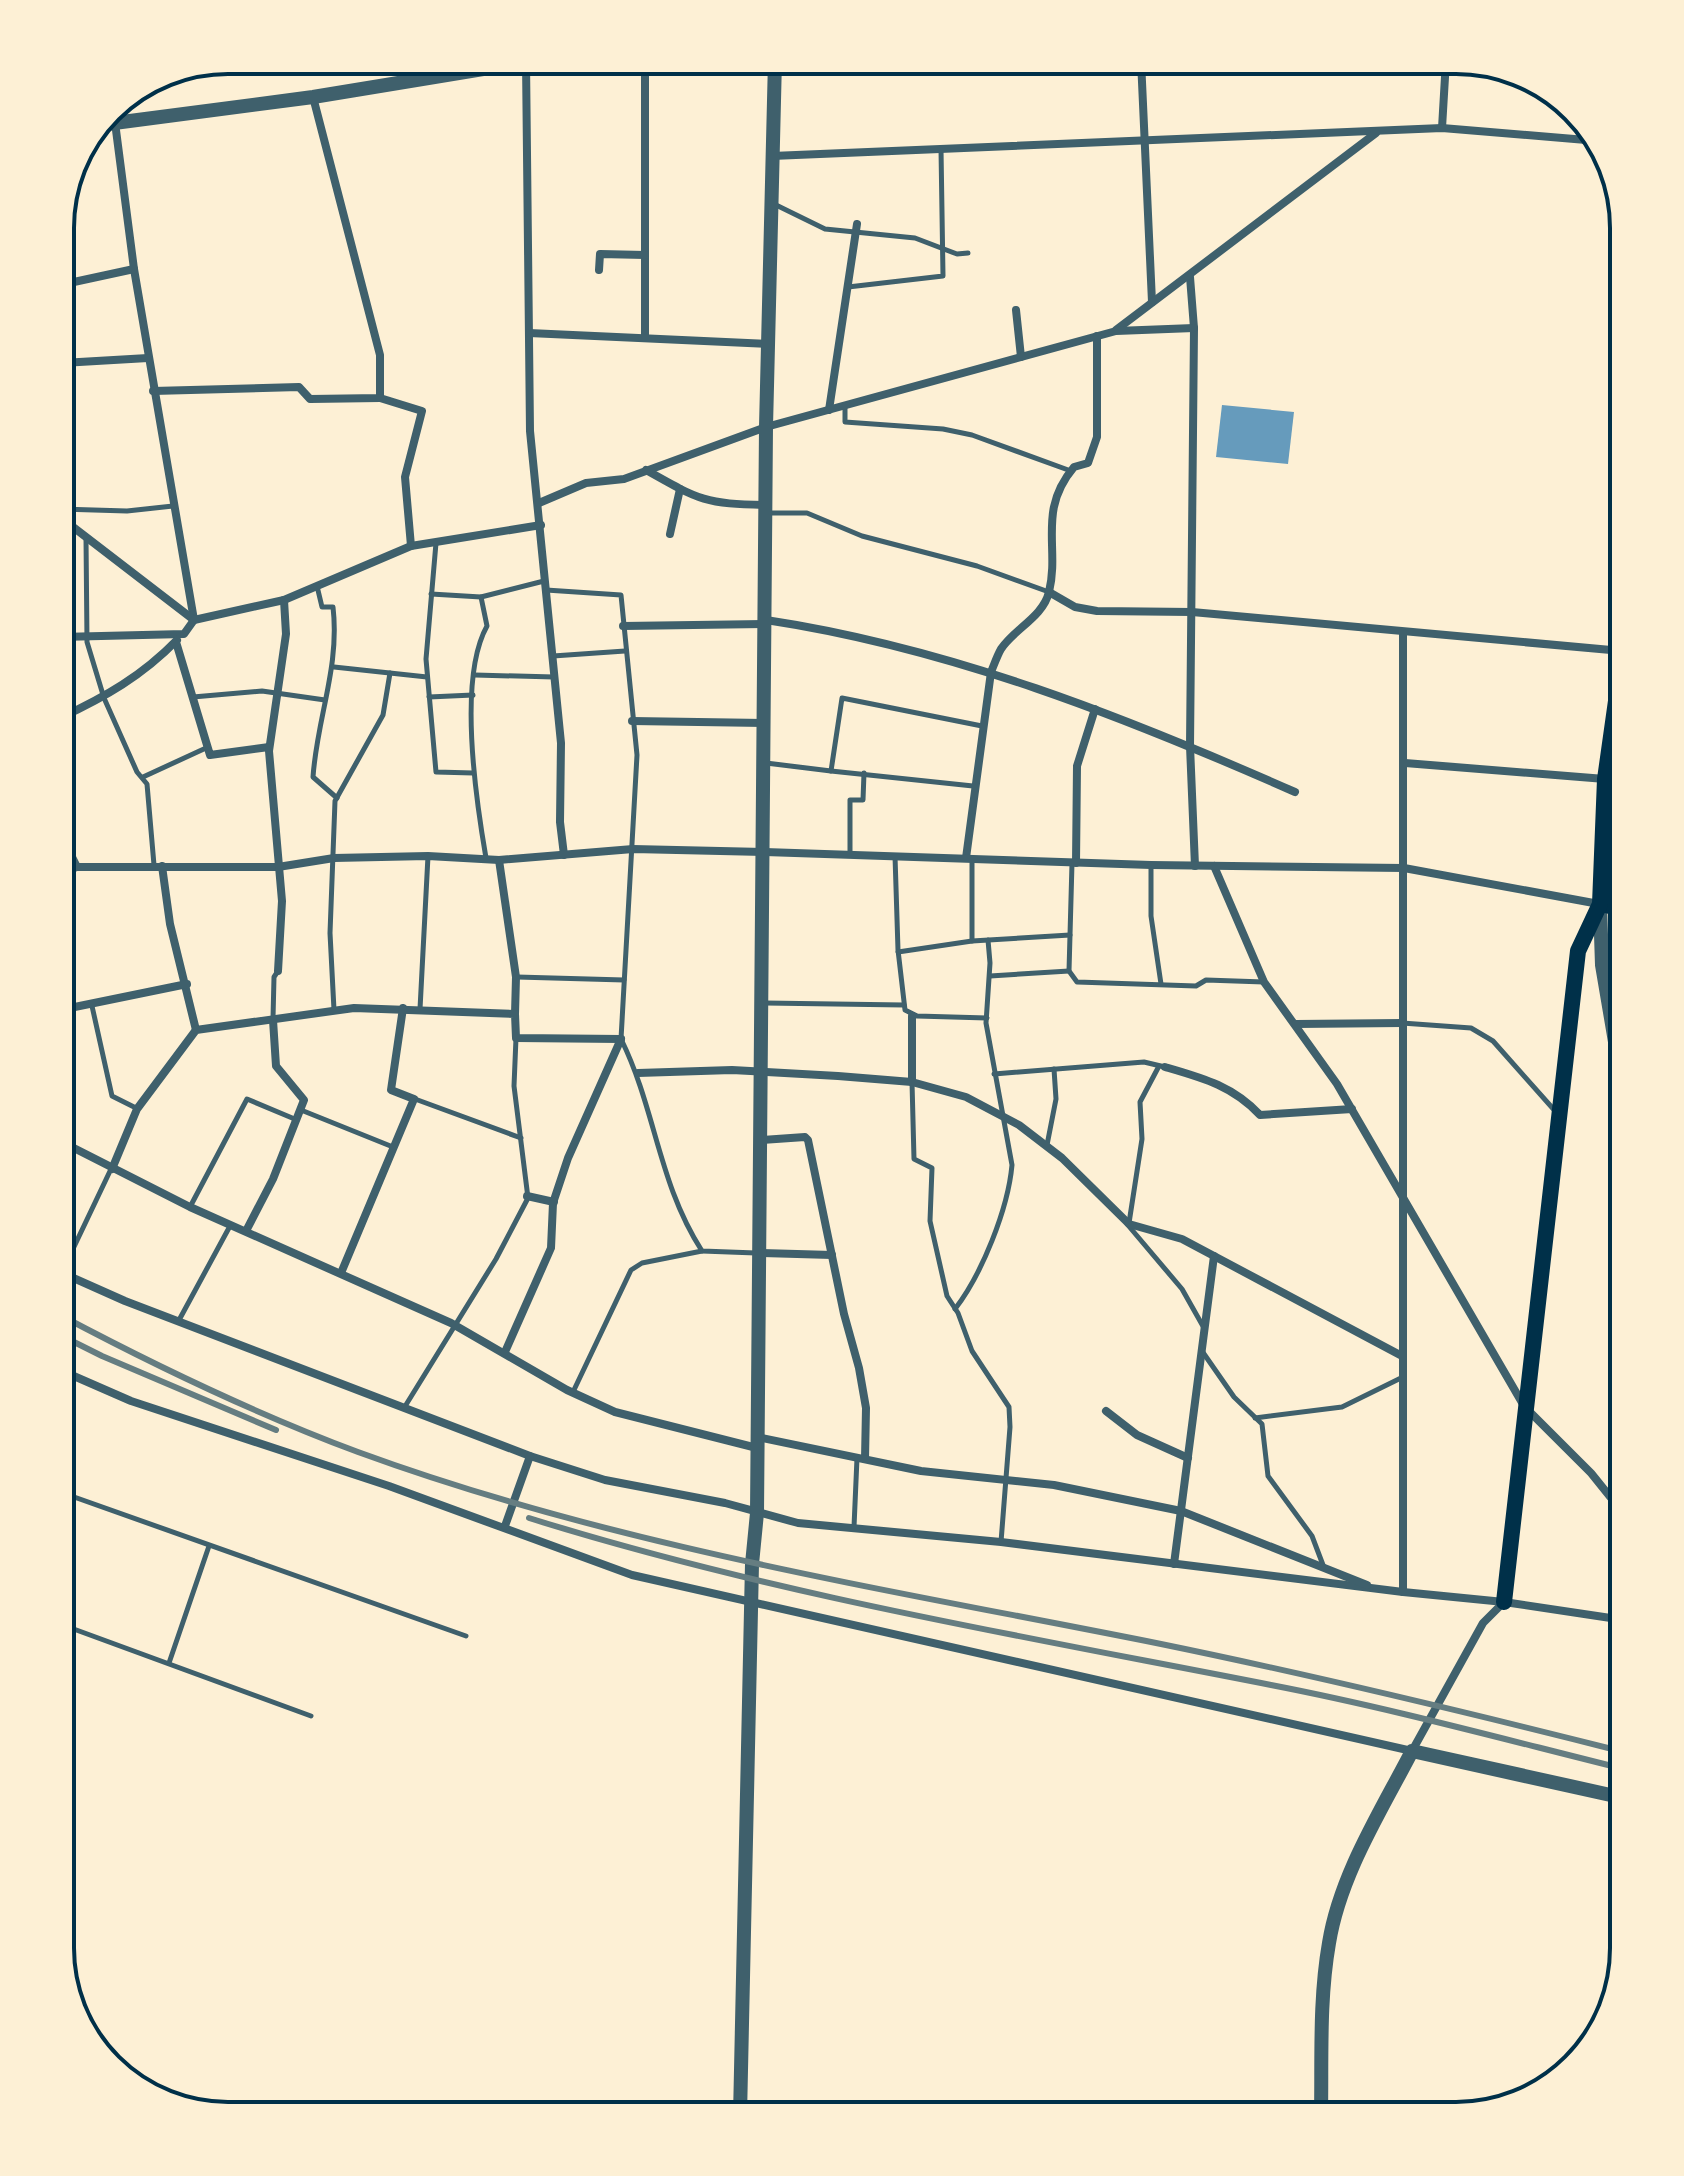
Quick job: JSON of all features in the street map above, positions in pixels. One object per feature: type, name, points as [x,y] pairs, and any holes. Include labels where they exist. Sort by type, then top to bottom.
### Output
[{"type":"main road","points":[[1504,1602],[1578,951],[1600,904],[1605,779],[1610,743]]},
{"type":"main road","points":[[1600,904],[1610,906]]},
{"type":"street","points":[[116,123],[313,97],[449,74]]},
{"type":"street","points":[[526,74],[530,431],[555,677],[564,855]]},
{"type":"street","points":[[645,74],[645,338]]},
{"type":"street","points":[[740,2102],[752,1564],[757,1513],[767,344],[775,74]]},
{"type":"street","points":[[1142,74],[1152,302]]},
{"type":"street","points":[[1442,128],[1445,74]]},
{"type":"street","points":[[313,97],[380,355],[380,398]]},
{"type":"street","points":[[115,124],[153,391],[194,620]]},
{"type":"street","points":[[772,156],[1145,138],[1376,133],[1442,128],[1582,140]]},
{"type":"street","points":[[1116,331],[1376,133]]},
{"type":"street","points":[[829,410],[857,229]]},
{"type":"street","points":[[599,270],[600,254],[645,255]]},
{"type":"street","points":[[74,282],[134,269]]},
{"type":"street","points":[[1190,277],[1194,328],[1190,746],[1195,866]]},
{"type":"street","points":[[1016,310],[1021,357]]},
{"type":"street","points":[[539,503],[586,483],[624,479],[766,427],[1097,336],[1116,331],[1194,328]]},
{"type":"street","points":[[529,333],[767,344]]},
{"type":"street","points":[[969,858],[973,786],[991,672],[1001,649],[1035,615],[1049,592],[1050,528],[1056,500],[1071,471],[1088,463],[1097,437],[1097,336]]},
{"type":"street","points":[[74,362],[148,358]]},
{"type":"street","points":[[153,391],[299,387],[310,399],[380,398],[422,411],[405,477],[411,546]]},
{"type":"street","points":[[646,470],[716,504],[766,509]]},
{"type":"street","points":[[670,534],[680,489]]},
{"type":"street","points":[[74,712],[104,698],[150,668],[194,620],[284,600],[368,561],[411,546],[541,525]]},
{"type":"street","points":[[74,528],[194,620]]},
{"type":"street","points":[[1049,592],[1075,607],[1097,611],[1192,612],[1610,650]]},
{"type":"street","points":[[278,971],[282,901],[269,747],[286,634],[284,600]]},
{"type":"street","points":[[623,626],[766,622],[876,641],[991,672],[1095,709],[1295,792]]},
{"type":"street","points":[[1403,633],[1403,1592]]},
{"type":"street","points":[[74,637],[184,634]]},
{"type":"street","points":[[176,642],[210,755],[269,747]]},
{"type":"street","points":[[1074,863],[1077,766],[1095,709]]},
{"type":"street","points":[[632,721],[765,723]]},
{"type":"street","points":[[1405,763],[1605,779]]},
{"type":"street","points":[[74,868],[278,867],[334,858],[428,856],[499,860],[633,849],[1151,865],[1404,868],[1600,904],[1602,965],[1610,1012]]},
{"type":"street","points":[[499,860],[516,977],[516,1038],[621,1039],[590,1102],[554,1202],[551,1248],[505,1352]]},
{"type":"street","points":[[74,861],[77,867]]},
{"type":"street","points":[[158,866],[196,1030]]},
{"type":"street","points":[[1214,866],[1264,982],[1352,1109],[1524,1406],[1591,1473],[1610,1497]]},
{"type":"street","points":[[74,1008],[187,984]]},
{"type":"street","points":[[341,1273],[414,1099],[391,1090],[403,1008]]},
{"type":"street","points":[[112,1169],[137,1109],[196,1030],[334,1011],[403,1008],[515,1014]]},
{"type":"street","points":[[912,1016],[912,1082]]},
{"type":"street","points":[[246,1231],[298,1121],[304,1100],[276,1066],[273,1020]]},
{"type":"street","points":[[1296,1024],[1402,1023]]},
{"type":"street","points":[[1162,1066],[1212,1080],[1242,1095],[1260,1115],[1352,1109]]},
{"type":"street","points":[[638,1073],[732,1070],[912,1082],[966,1097],[1047,1146],[1129,1224],[1182,1239],[1402,1356]]},
{"type":"street","points":[[761,1140],[805,1137],[808,1140],[866,1408],[861,1458]]},
{"type":"street","points":[[74,1149],[190,1207],[456,1326],[615,1412],[757,1443],[1115,1495],[1181,1511],[1323,1565],[1374,1589]]},
{"type":"street","points":[[527,1196],[554,1202]]},
{"type":"street","points":[[759,1253],[832,1255]]},
{"type":"street","points":[[1174,1564],[1214,1256]]},
{"type":"street","points":[[74,1278],[178,1322],[530,1456],[605,1480],[725,1503],[798,1523],[1001,1542],[1374,1589],[1504,1602],[1610,1618]]},
{"type":"street","points":[[74,1376],[131,1401],[505,1526],[632,1575],[753,1605],[1610,1795]]},
{"type":"street","points":[[1106,1411],[1137,1435],[1188,1458]]},
{"type":"street","points":[[505,1526],[530,1456]]},
{"type":"street","points":[[1321,2102],[1324,1980],[1329,1941],[1355,1863],[1412,1751],[1483,1623],[1504,1602]]},
{"type":"lane","points":[[848,287],[943,276],[941,148]]},
{"type":"lane","points":[[771,203],[825,229],[857,229],[915,238],[943,249],[968,253]]},
{"type":"lane","points":[[845,406],[845,422],[943,429],[972,435],[1071,471]]},
{"type":"lane","points":[[74,509],[127,511],[173,506]]},
{"type":"lane","points":[[766,509],[807,513],[862,536],[977,566],[1049,592]]},
{"type":"lane","points":[[86,537],[87,637],[104,698],[137,772],[143,777],[151,809],[158,866]]},
{"type":"lane","points":[[436,542],[427,677],[436,772],[473,773]]},
{"type":"lane","points":[[431,594],[481,597],[546,580]]},
{"type":"lane","points":[[317,586],[322,607],[333,607],[334,667],[325,700],[313,777],[337,798]]},
{"type":"lane","points":[[546,590],[621,595],[637,755],[621,1039],[638,1073],[658,1153],[680,1218],[702,1251]]},
{"type":"lane","points":[[481,597],[487,626],[478,641],[473,695],[473,773],[486,859]]},
{"type":"lane","points":[[553,656],[625,651]]},
{"type":"lane","points":[[334,667],[427,677]]},
{"type":"lane","points":[[334,1011],[330,933],[337,798],[383,715],[390,673]]},
{"type":"lane","points":[[475,675],[555,677]]},
{"type":"lane","points":[[192,697],[278,692],[325,700]]},
{"type":"lane","points":[[429,697],[473,695]]},
{"type":"lane","points":[[831,771],[842,698],[982,726]]},
{"type":"lane","points":[[143,777],[206,748]]},
{"type":"lane","points":[[765,763],[973,786]]},
{"type":"lane","points":[[850,855],[850,800],[863,800],[864,773]]},
{"type":"lane","points":[[420,1009],[428,856]]},
{"type":"lane","points":[[895,856],[898,952],[904,1005],[912,1016],[987,1018]]},
{"type":"lane","points":[[969,858],[972,941]]},
{"type":"lane","points":[[1074,863],[1069,971],[1077,982],[1196,986],[1206,980],[1264,982]]},
{"type":"lane","points":[[1151,865],[1151,916],[1161,984]]},
{"type":"lane","points":[[898,952],[972,941],[1070,935]]},
{"type":"lane","points":[[955,1309],[980,1268],[1010,1181],[1012,1165],[1000,1115],[987,1018],[990,976],[988,940]]},
{"type":"lane","points":[[273,1020],[274,977],[278,971]]},
{"type":"lane","points":[[990,976],[1069,971]]},
{"type":"lane","points":[[516,977],[624,980]]},
{"type":"lane","points":[[762,1003],[904,1005]]},
{"type":"lane","points":[[92,1006],[112,1096],[137,1109]]},
{"type":"lane","points":[[1402,1023],[1471,1028],[1493,1041],[1559,1116]]},
{"type":"lane","points":[[404,1408],[524,1209],[527,1196],[514,1086],[516,1038]]},
{"type":"lane","points":[[994,1074],[1144,1062],[1162,1066],[1140,1102],[1142,1139],[1129,1224]]},
{"type":"lane","points":[[1047,1146],[1056,1099],[1054,1069]]},
{"type":"lane","points":[[912,1082],[914,1159],[932,1168],[930,1221],[947,1296],[972,1351],[1009,1407],[1001,1542]]},
{"type":"lane","points":[[190,1207],[247,1099],[298,1121]]},
{"type":"lane","points":[[414,1099],[521,1138]]},
{"type":"lane","points":[[301,1110],[393,1147]]},
{"type":"lane","points":[[74,1246],[112,1169]]},
{"type":"lane","points":[[1119,1214],[1182,1289],[1205,1328]]},
{"type":"lane","points":[[178,1322],[231,1225]]},
{"type":"lane","points":[[573,1392],[631,1270],[642,1263],[702,1251],[759,1253]]},
{"type":"lane","points":[[1202,1350],[1234,1397],[1262,1424],[1268,1476],[1312,1536],[1323,1565]]},
{"type":"lane","points":[[1255,1418],[1342,1407],[1403,1377]]},
{"type":"lane","points":[[854,1528],[861,1458]]},
{"type":"lane","points":[[74,1497],[466,1636]]},
{"type":"lane","points":[[169,1663],[209,1546]]},
{"type":"lane","points":[[74,1629],[311,1716]]},
{"type":"water","points":[[1222,405],[1294,412],[1288,464],[1216,457]]},
{"type":"railway","points":[[74,1322],[282,1422],[358,1452],[555,1514],[655,1540],[857,1585],[1278,1669],[1610,1749]]},
{"type":"railway","points":[[74,1342],[276,1430]]},
{"type":"railway","points":[[529,1518],[620,1545],[805,1591],[991,1631],[1316,1694],[1610,1766]]}]
